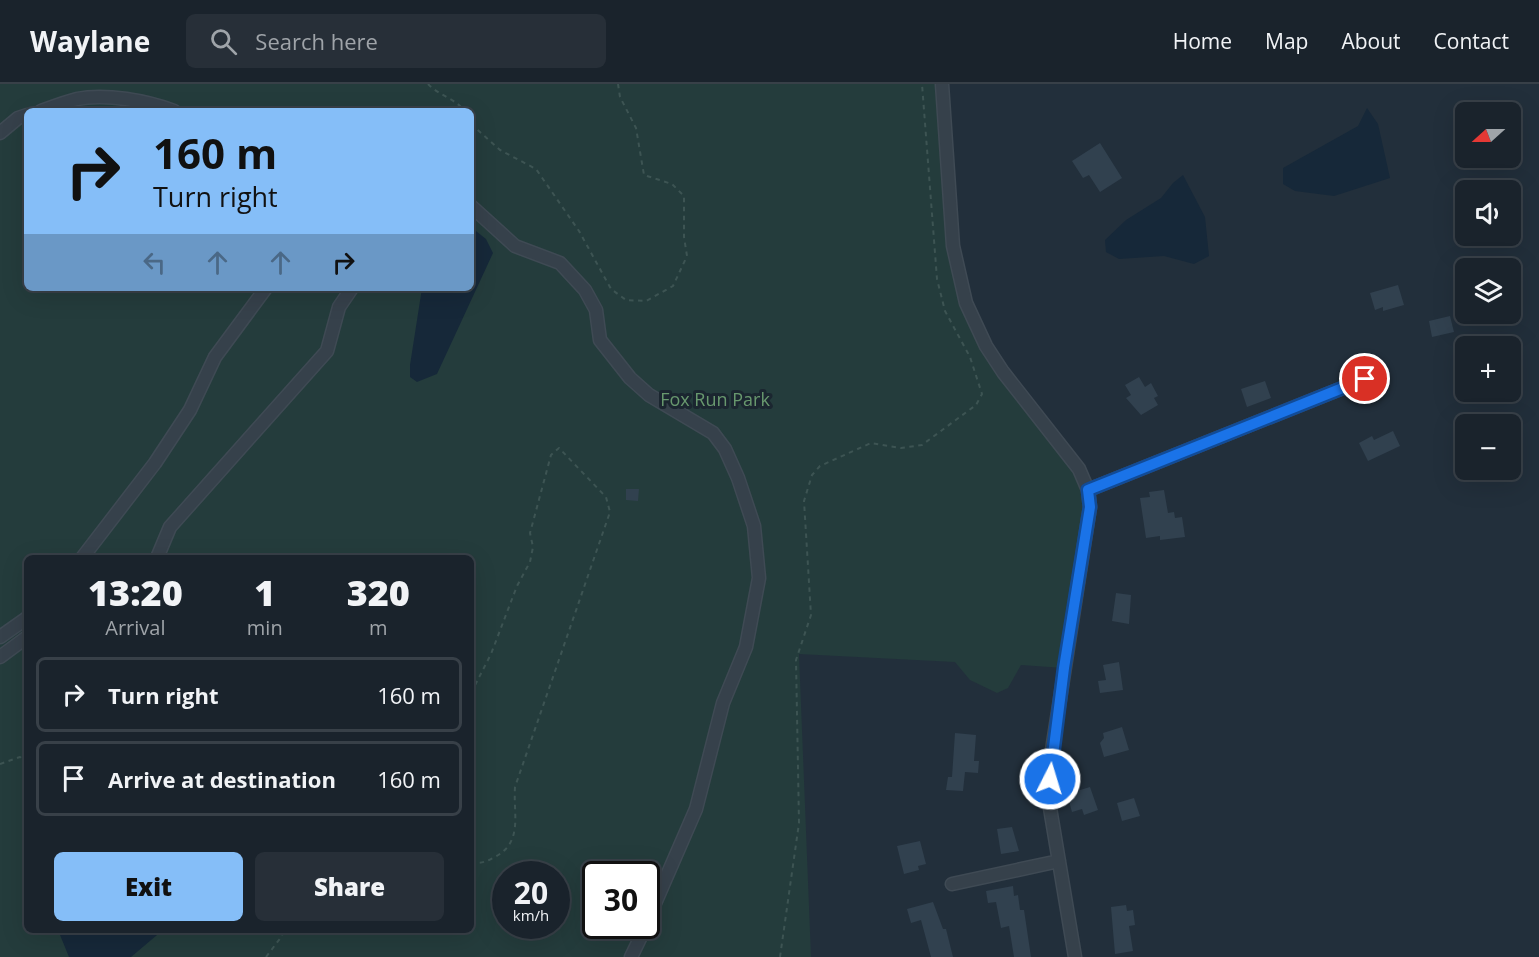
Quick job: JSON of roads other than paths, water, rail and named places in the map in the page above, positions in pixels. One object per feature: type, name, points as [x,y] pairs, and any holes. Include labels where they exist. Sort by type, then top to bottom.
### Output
[{"type":"street","points":[[942,84],[953,246],[966,303],[986,346],[1003,372],[1079,469],[1088,490],[1090,507],[1050,763],[1050,808],[1075,957]]},
{"type":"street","points":[[50,108],[78,99],[108,98],[166,108]]},
{"type":"street","points":[[0,133],[18,118],[24,117]]},
{"type":"street","points":[[474,209],[515,246],[560,263],[585,290],[596,310],[600,340],[630,378],[649,395],[714,433],[725,449],[738,478],[754,526],[759,578],[746,647],[723,703],[696,809],[660,893]]},
{"type":"street","points":[[84,555],[155,463],[190,410],[215,357],[264,291]]},
{"type":"street","points":[[158,555],[170,527],[327,351],[339,307],[350,291]]},
{"type":"street","points":[[1088,490],[1365,379]]},
{"type":"street","points":[[0,637],[24,620]]},
{"type":"street","points":[[0,657],[24,639]]},
{"type":"street","points":[[952,884],[1059,861]]},
{"type":"street","points":[[631,957],[639,939]]},
{"type":"water","points":[[1367,108],[1378,124],[1390,178],[1334,196],[1295,191],[1283,184],[1283,168],[1358,126]]},
{"type":"water","points":[[1183,175],[1205,217],[1209,256],[1194,264],[1164,256],[1119,259],[1106,252],[1105,240],[1126,220],[1161,198]]},
{"type":"water","points":[[474,229],[486,239],[493,253],[437,374],[417,382],[410,377],[422,291],[474,291]]},
{"type":"water","points":[[59,933],[159,933],[131,957],[69,957]]},
{"type":"park label","name":"Fox Run Park","points":[[715,400]]}]
